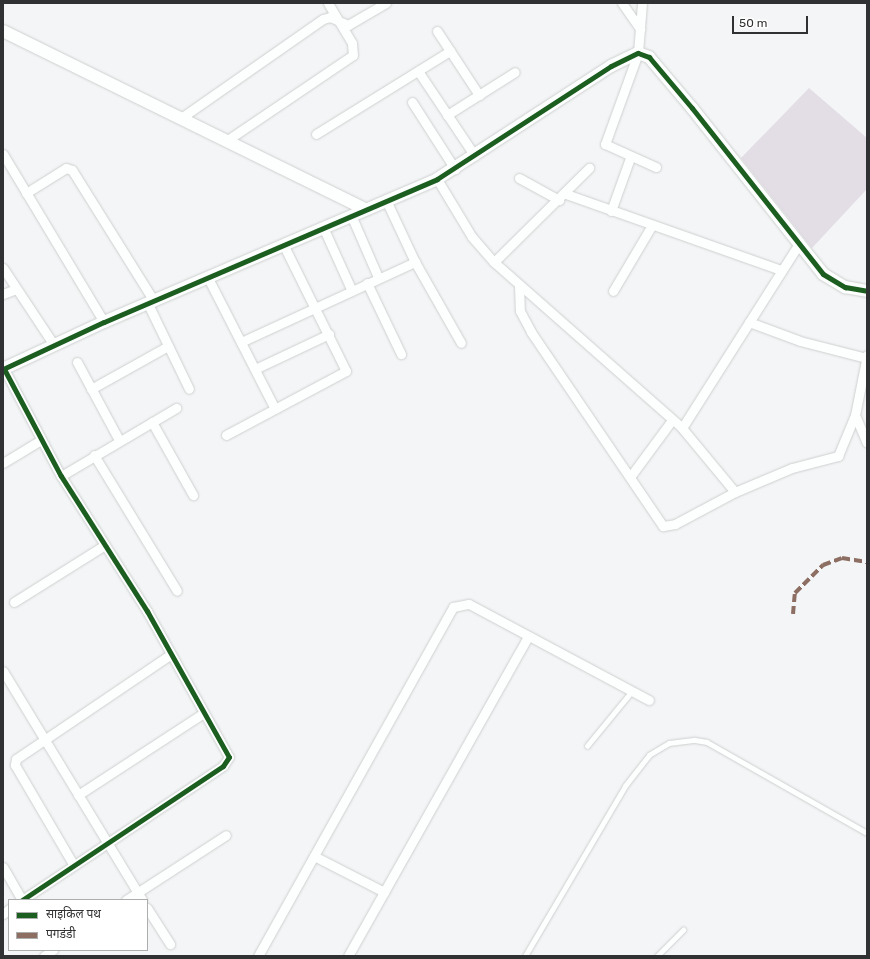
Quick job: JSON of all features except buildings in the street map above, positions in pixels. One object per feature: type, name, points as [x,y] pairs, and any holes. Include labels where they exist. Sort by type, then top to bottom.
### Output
[{"type":"street","points":[[226,141],[353,56],[354,49],[342,24],[328,3]]},
{"type":"street","points":[[180,118],[323,19],[330,18],[342,24],[351,24],[386,3]]},
{"type":"street","points":[[622,3],[640,29]]},
{"type":"street","points":[[643,4],[638,53],[605,142],[608,147],[630,158],[656,167]]},
{"type":"street","points":[[3,31],[364,209]]},
{"type":"street","points":[[437,31],[479,95]]},
{"type":"street","points":[[316,134],[450,51]]},
{"type":"street","points":[[23,899],[227,761],[227,749],[204,713],[171,654],[105,545],[61,476],[3,369],[104,322],[364,209],[437,179],[455,169],[611,66],[638,53],[649,57],[828,278],[845,287],[867,291]]},
{"type":"street","points":[[418,71],[475,156]]},
{"type":"street","points":[[447,115],[515,72]]},
{"type":"street","points":[[412,102],[455,169]]},
{"type":"street","points":[[3,154],[104,322]]},
{"type":"street","points":[[611,211],[630,158]]},
{"type":"street","points":[[26,193],[66,168],[71,169],[151,302],[168,346],[189,389]]},
{"type":"street","points":[[494,262],[562,197],[589,168]]},
{"type":"street","points":[[519,178],[562,197],[611,211],[781,270]]},
{"type":"street","points":[[437,179],[472,237],[494,262],[519,286],[682,428],[735,492]]},
{"type":"street","points":[[386,200],[415,262],[461,343]]},
{"type":"street","points":[[351,215],[378,277]]},
{"type":"street","points":[[613,291],[652,225]]},
{"type":"street","points":[[323,227],[351,289]]},
{"type":"street","points":[[682,428],[800,242]]},
{"type":"street","points":[[226,434],[344,374],[345,365],[283,244]]},
{"type":"street","points":[[241,342],[351,289],[415,262]]},
{"type":"street","points":[[3,268],[54,345]]},
{"type":"street","points":[[208,278],[275,409]]},
{"type":"street","points":[[367,283],[401,354]]},
{"type":"street","points":[[519,286],[520,311],[531,332],[660,523],[667,526],[735,492],[792,468],[838,456],[856,415],[866,357],[800,341],[749,322]]},
{"type":"street","points":[[3,294],[16,289]]},
{"type":"street","points":[[255,369],[329,334]]},
{"type":"street","points":[[91,389],[168,346]]},
{"type":"street","points":[[77,362],[119,440]]},
{"type":"street","points":[[61,476],[119,440],[176,408]]},
{"type":"street","points":[[856,415],[867,443]]},
{"type":"street","points":[[630,478],[672,420]]},
{"type":"street","points":[[152,422],[193,495]]},
{"type":"street","points":[[3,463],[42,440]]},
{"type":"street","points":[[94,455],[177,591]]},
{"type":"street","points":[[14,602],[105,545]]},
{"type":"street","points":[[258,956],[453,606],[469,604],[528,637],[649,700]]},
{"type":"street","points":[[348,956],[528,637]]},
{"type":"street","points":[[73,864],[16,765],[19,756],[45,737],[171,654]]},
{"type":"street","points":[[3,670],[45,737],[106,844],[139,896]]},
{"type":"street","points":[[78,795],[204,713]]},
{"type":"street","points":[[129,899],[139,896],[226,835]]},
{"type":"street","points":[[314,856],[384,892]]},
{"type":"street","points":[[3,867],[21,899]]},
{"type":"street","points":[[148,910],[170,944]]},
{"type":"lane","points":[[587,746],[632,691]]},
{"type":"lane","points":[[525,956],[625,786],[649,755],[669,743],[695,740],[707,742],[867,833]]},
{"type":"lane","points":[[657,956],[684,930]]},
{"type":"marked path","points":[[793,614],[795,593],[823,565],[842,558],[867,562]]},
{"type":"cycle path","points":[[3,369],[104,322],[437,179],[611,66],[638,53],[649,57],[692,108],[823,274],[845,287],[867,291]]},
{"type":"cycle path","points":[[4,369],[61,476],[147,611],[229,757],[223,766],[24,899]]}]
